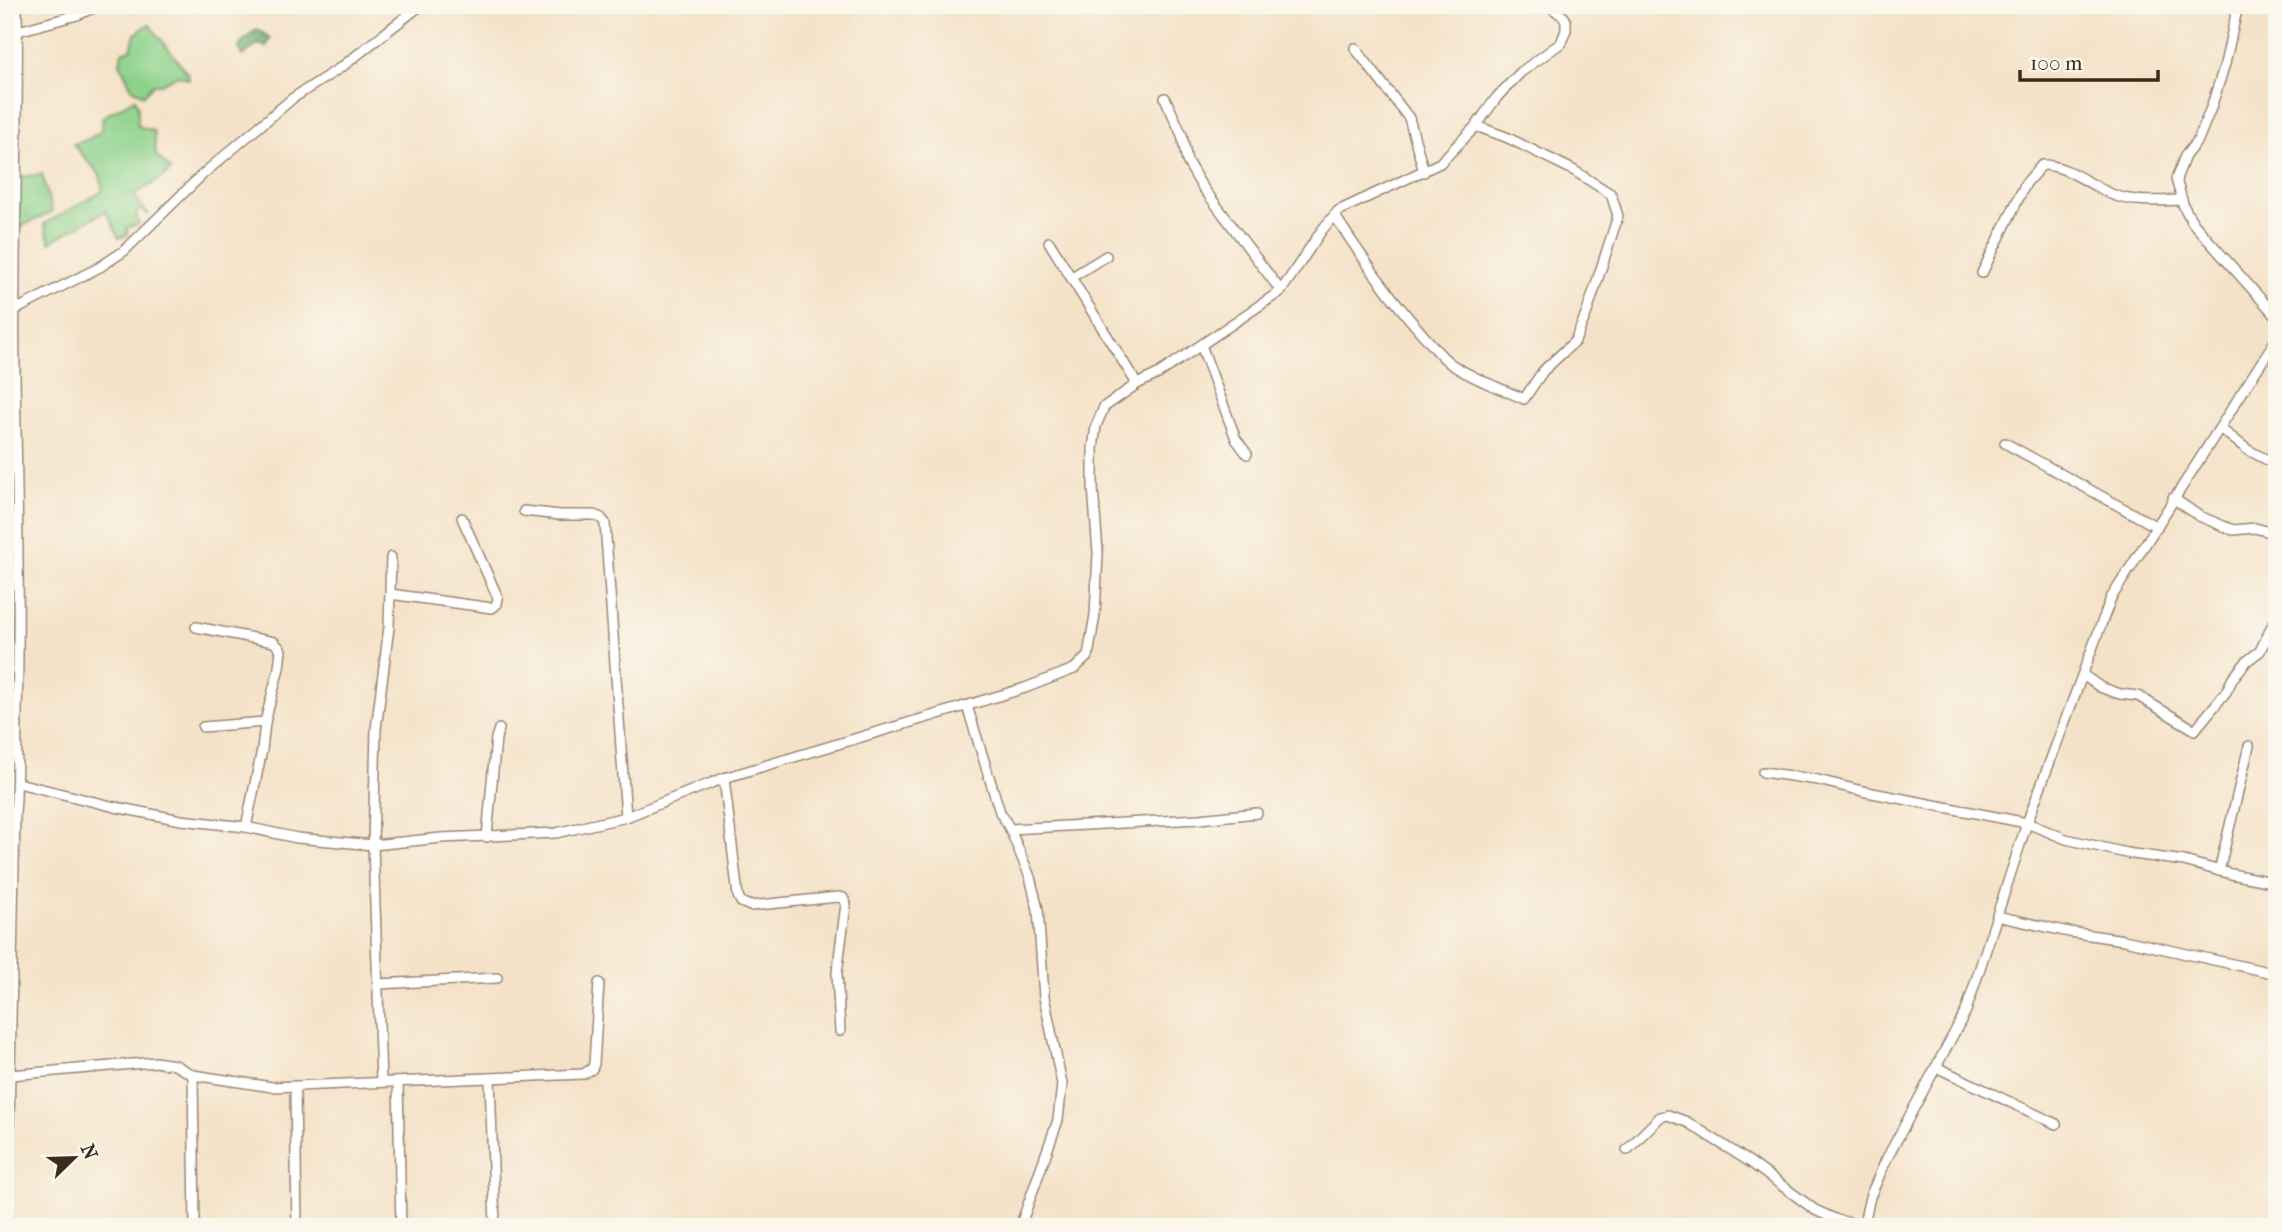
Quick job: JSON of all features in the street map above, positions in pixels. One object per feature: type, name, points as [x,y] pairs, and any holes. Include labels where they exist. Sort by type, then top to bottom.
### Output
[{"type":"street","points":[[7,1227],[15,813],[18,782],[16,741],[19,566],[15,310],[17,5]]},
{"type":"street","points":[[18,31],[76,15],[100,5]]},
{"type":"street","points":[[15,310],[100,267],[124,251],[203,174],[293,99],[364,51],[421,5]]},
{"type":"street","points":[[18,782],[181,820],[246,827],[297,838],[373,845],[555,833],[626,817],[724,778],[1025,688],[1074,668],[1088,656],[1095,615],[1098,553],[1093,449],[1096,426],[1104,407],[1281,291],[1338,211],[1440,163],[1476,126],[1497,97],[1521,72],[1560,43],[1567,25],[1564,17],[1548,5]]},
{"type":"street","points":[[2238,5],[2225,64],[2211,107],[2198,140],[2185,156],[2176,178],[2182,200],[2193,223],[2277,317]]},
{"type":"street","points":[[1355,48],[1409,118],[1424,172]]},
{"type":"street","points":[[1165,98],[1182,135],[1187,160],[1201,185],[1281,291]]},
{"type":"street","points":[[1335,216],[1403,313],[1442,356],[1480,380],[1524,399],[1543,371],[1575,341],[1618,216],[1611,194],[1573,170],[1506,137],[1476,126]]},
{"type":"street","points":[[5,127],[18,129]]},
{"type":"street","points":[[1982,273],[2026,183],[2042,165],[2060,167],[2114,195],[2156,201],[2182,200]]},
{"type":"street","points":[[1049,242],[1137,384]]},
{"type":"street","points":[[1072,277],[1106,256]]},
{"type":"street","points":[[1627,1150],[1644,1130],[1660,1117],[1668,1115],[1687,1122],[1750,1162],[1815,1210],[1837,1220],[1862,1226],[1870,1197],[1886,1160],[1966,1011],[2027,823],[2111,598],[2277,338]]},
{"type":"street","points":[[1201,345],[1236,439],[1247,454]]},
{"type":"street","points":[[2221,429],[2248,450],[2277,465]]},
{"type":"street","points":[[2005,443],[2157,527]]},
{"type":"street","points":[[2173,498],[2199,516],[2233,530],[2255,528],[2277,534]]},
{"type":"street","points":[[524,511],[594,515],[601,517],[605,523],[626,817]]},
{"type":"street","points":[[390,594],[492,608],[497,604],[498,598],[461,518]]},
{"type":"street","points":[[381,1082],[373,845],[376,729],[389,627],[391,557]]},
{"type":"street","points":[[2083,675],[2100,687],[2120,694],[2138,696],[2194,730],[2226,692],[2246,661],[2260,651],[2277,615]]},
{"type":"street","points":[[196,627],[274,642],[280,646],[279,668],[265,722],[246,827]]},
{"type":"street","points":[[967,706],[1000,812],[1030,877],[1038,909],[1044,998],[1062,1084],[1058,1121],[1020,1227]]},
{"type":"street","points":[[202,727],[265,722]]},
{"type":"street","points":[[487,837],[499,729]]},
{"type":"street","points":[[2218,871],[2249,746]]},
{"type":"street","points":[[1763,772],[1818,780],[2027,823],[2066,839],[2126,853],[2184,861],[2277,883]]},
{"type":"street","points":[[724,778],[738,896],[741,902],[750,906],[838,897],[843,898],[846,904],[836,973],[840,1031]]},
{"type":"street","points":[[1010,829],[1199,819],[1257,813]]},
{"type":"street","points":[[1997,916],[2069,932],[2124,940],[2277,974]]},
{"type":"street","points":[[378,984],[498,978]]},
{"type":"street","points":[[12,1075],[155,1062],[175,1065],[193,1075],[259,1085],[295,1087],[588,1072],[594,1064],[599,983]]},
{"type":"street","points":[[1936,1067],[2056,1124]]},
{"type":"street","points":[[193,1075],[195,1227]]},
{"type":"street","points":[[490,1079],[495,1227]]},
{"type":"street","points":[[398,1082],[401,1227]]},
{"type":"street","points":[[295,1087],[298,1227]]},
{"type":"green space","points":[[149,24],[188,74],[189,79],[178,75],[161,84],[153,84],[144,95],[132,89],[120,63],[122,52],[131,49],[135,34]]},
{"type":"green space","points":[[257,29],[270,38],[266,47],[259,44],[242,56],[239,49],[241,43]]},
{"type":"green space","points":[[135,99],[138,126],[154,131],[156,155],[171,170],[134,195],[149,215],[140,209],[136,215],[139,224],[127,228],[128,235],[119,238],[106,211],[50,242],[44,224],[103,191],[100,175],[73,144],[87,140],[101,131],[103,117]]},
{"type":"green space","points":[[42,174],[52,212],[18,228],[20,177]]}]
